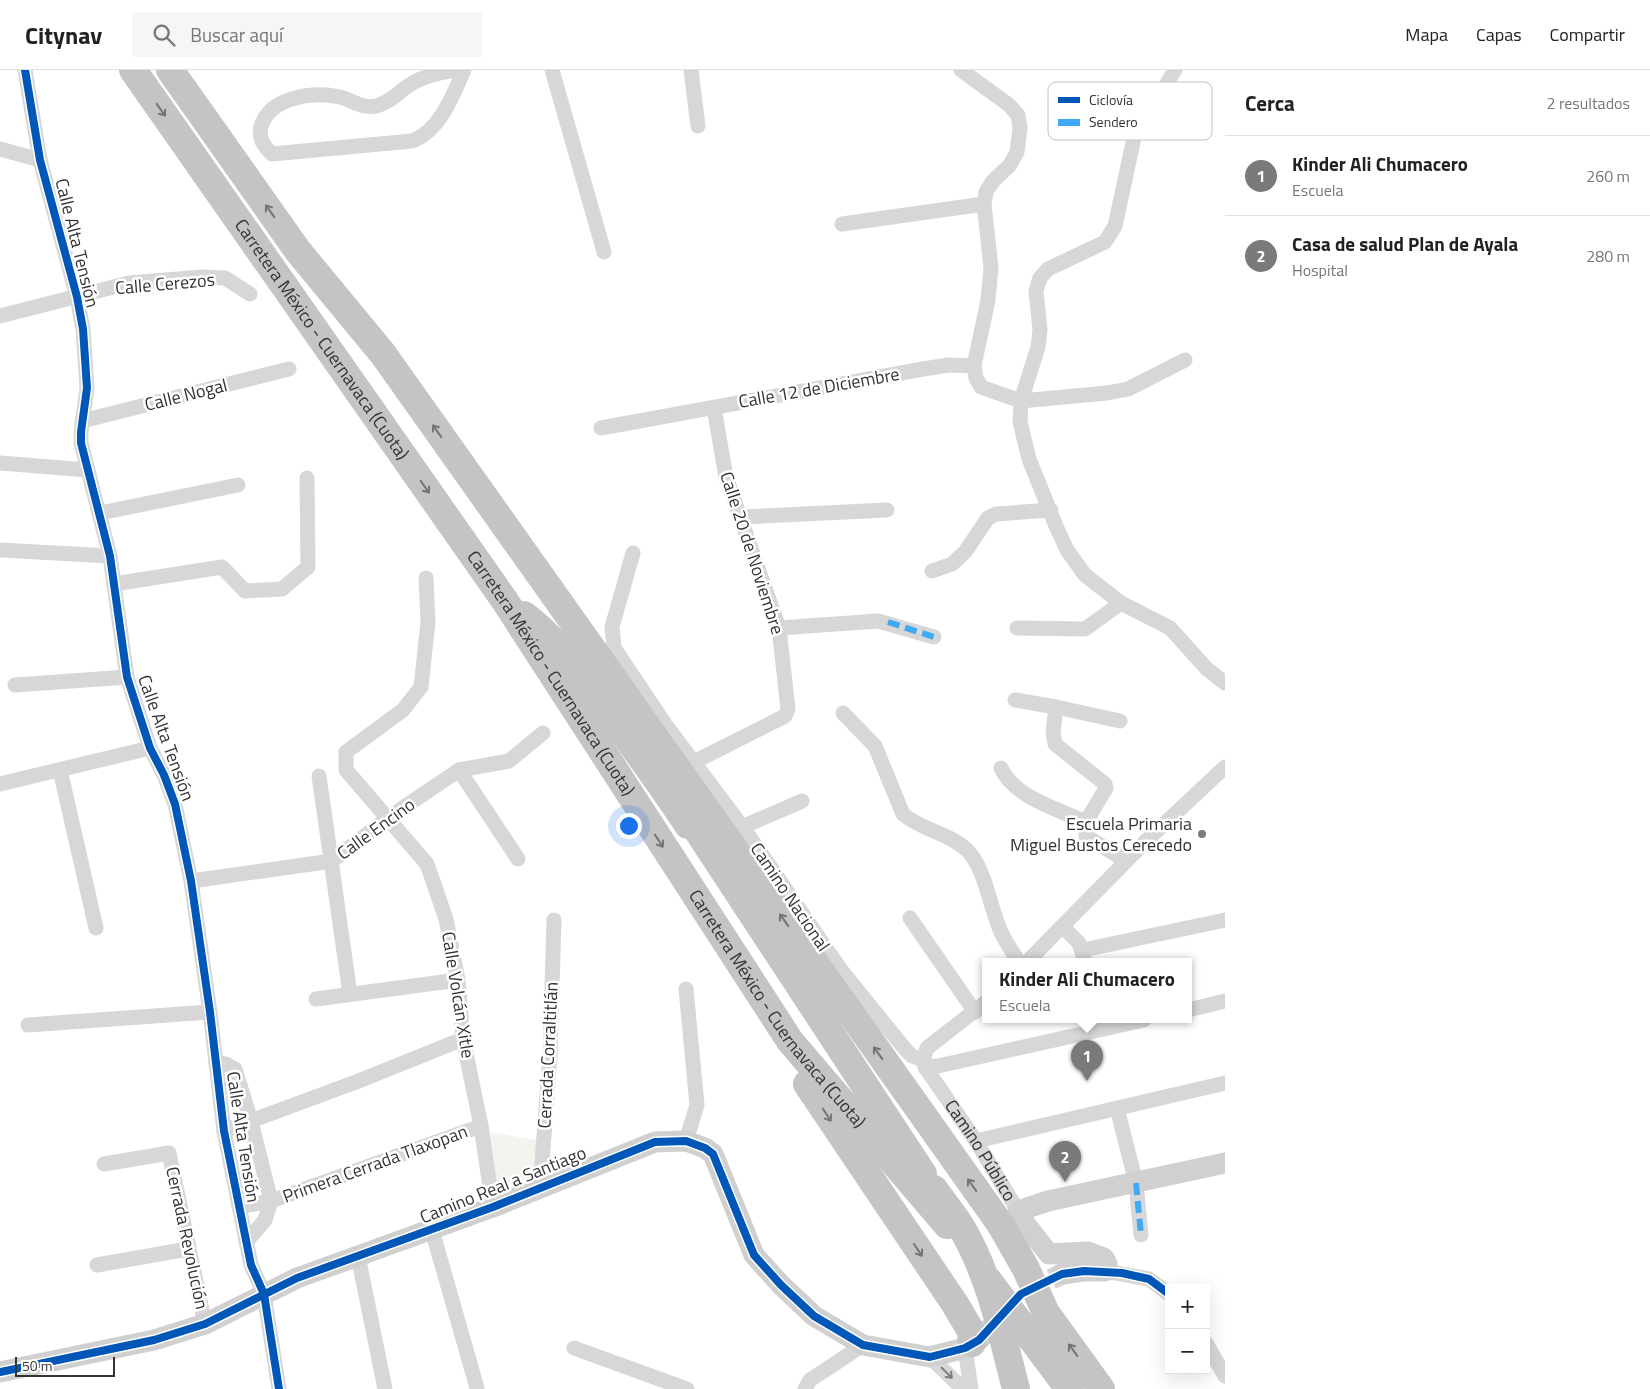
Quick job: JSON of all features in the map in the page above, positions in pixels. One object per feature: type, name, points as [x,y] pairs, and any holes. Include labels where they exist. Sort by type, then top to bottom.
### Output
[{"type":"highway","name":"Carretera México - Cuernavaca (Cuota)","points":[[132,70],[505,601],[736,962],[790,1041],[958,1238],[1069,1389]]},
{"type":"highway","name":"Carretera México - Cuernavaca (Cuota)","points":[[170,70],[298,251],[383,354],[1001,1225],[1026,1269],[1046,1313],[1101,1389]]},
{"type":"highway","points":[[298,251],[372,370],[651,760],[865,1088],[962,1229],[978,1278],[1007,1344],[1016,1389]]},
{"type":"highway","points":[[505,601],[539,626],[574,666],[653,770],[833,1048],[978,1278],[983,1316],[1000,1389]]},
{"type":"highway","points":[[736,962],[746,914]]},
{"type":"highway","points":[[790,1041],[798,1070],[956,1304],[971,1331],[972,1344]]},
{"type":"street","name":"Calle Alta Tensión","points":[[25,70],[40,160],[77,297],[86,362],[87,388],[81,443],[110,556],[127,677],[150,748],[164,775],[175,804],[191,881],[210,1012],[224,1131],[251,1265],[264,1294],[279,1389]]},
{"type":"street","points":[[455,70],[424,78],[409,85],[389,101],[375,106],[359,105],[341,97],[325,95],[282,102],[267,114],[260,128],[262,143],[272,154],[412,141],[423,137],[431,129],[453,95],[464,70]]},
{"type":"street","points":[[552,70],[604,252]]},
{"type":"street","points":[[691,70],[698,126]]},
{"type":"street","points":[[961,70],[1010,105],[1018,115],[1020,135],[1017,152],[1010,165],[993,181],[986,192],[984,204],[991,268],[988,300],[974,366],[976,378],[981,387],[1021,401],[1077,397],[1128,389],[1185,360]]},
{"type":"street","points":[[1168,82],[1175,70]]},
{"type":"street","points":[[1134,140],[1114,226],[1105,242],[1048,269],[1040,278],[1036,291],[1040,330],[1038,347],[1021,401],[1020,422],[1022,440],[1071,556],[1085,575],[1121,603],[1170,628],[1207,668],[1225,683]]},
{"type":"street","points":[[0,149],[40,160]]},
{"type":"street","points":[[842,224],[984,204]]},
{"type":"street","name":"Calle Cerezos","points":[[0,316],[129,283],[202,277],[225,278],[250,294]]},
{"type":"street","name":"Calle 12 de Diciembre","points":[[600,428],[923,369],[950,365],[974,366]]},
{"type":"street","name":"Calle Nogal","points":[[82,421],[289,370]]},
{"type":"street","name":"Calle 20 de Noviembre","points":[[694,762],[785,716],[788,710],[779,628],[726,477],[714,408]]},
{"type":"street","points":[[0,464],[88,470]]},
{"type":"street","points":[[114,584],[222,567],[245,591],[282,589],[308,567],[307,478]]},
{"type":"street","points":[[100,513],[238,485]]},
{"type":"street","points":[[741,517],[887,510]]},
{"type":"street","points":[[932,571],[952,564],[964,552],[988,518],[996,514],[1051,510]]},
{"type":"street","points":[[0,550],[110,556]]},
{"type":"street","name":"Camino Nacional","points":[[633,554],[611,637],[614,648],[665,724],[742,827],[841,970],[905,1049],[924,1063]]},
{"type":"street","name":"Calle Volcán Xitle","points":[[426,578],[428,622],[420,686],[404,710],[346,752],[345,761],[346,770],[427,864],[446,919],[458,980],[463,1039],[481,1126],[493,1207]]},
{"type":"street","points":[[1017,628],[1085,629],[1121,603]]},
{"type":"street","points":[[779,628],[866,621],[888,622],[934,637]]},
{"type":"street","points":[[15,685],[127,677]]},
{"type":"street","points":[[1016,700],[1120,721]]},
{"type":"street","points":[[1056,707],[1053,733],[1055,744],[1105,784],[1106,788],[1086,822],[1086,836],[1126,861]]},
{"type":"street","points":[[843,714],[875,746],[903,814],[912,822],[936,832],[967,850],[977,866],[1001,933],[1017,958]]},
{"type":"street","name":"Calle Encino","points":[[191,881],[332,861],[388,818],[459,770],[509,761],[543,733]]},
{"type":"street","points":[[0,784],[150,748]]},
{"type":"street","points":[[1031,958],[1126,861],[1225,767]]},
{"type":"street","points":[[1001,768],[1012,785],[1024,793],[1086,822]]},
{"type":"street","points":[[60,770],[96,928]]},
{"type":"street","points":[[459,770],[518,859]]},
{"type":"street","points":[[319,776],[350,994]]},
{"type":"street","points":[[742,827],[802,801]]},
{"type":"street","points":[[910,918],[980,1007],[927,1048],[924,1063],[938,1066],[1098,1025],[1116,1023]]},
{"type":"street","name":"Cerrada Corraltitlán","points":[[540,1189],[550,1055],[554,920]]},
{"type":"street","points":[[1063,927],[1084,956],[1225,920]]},
{"type":"street","points":[[316,999],[458,980]]},
{"type":"street","points":[[686,988],[697,1105],[686,1141]]},
{"type":"street","points":[[1192,1009],[1225,1001]]},
{"type":"street","points":[[28,1025],[210,1012]]},
{"type":"street","points":[[224,1131],[463,1039]]},
{"type":"street","points":[[216,1062],[226,1064],[235,1069],[251,1121],[271,1200],[265,1220],[246,1242]]},
{"type":"street","name":"Camino Público","points":[[924,1063],[976,1141],[1026,1226],[1049,1254],[1088,1252],[1104,1258],[1107,1264],[1105,1271]]},
{"type":"street","points":[[976,1141],[1225,1083]]},
{"type":"street","points":[[1117,1108],[1136,1183],[1141,1235]]},
{"type":"street","name":"Primera Cerrada Tlaxopan","points":[[239,1206],[271,1200],[481,1126]]},
{"type":"street","name":"Camino Real a Santiago","points":[[0,1372],[154,1340],[205,1324],[297,1278],[540,1189],[627,1151],[655,1142],[686,1141],[705,1148],[713,1154],[754,1255],[780,1285],[814,1316],[863,1345],[930,1357]]},
{"type":"street","name":"Cerrada Revolución","points":[[104,1164],[169,1153],[205,1324]]},
{"type":"street","points":[[1018,1211],[1048,1202],[1225,1163]]},
{"type":"street","points":[[432,1230],[477,1388]]},
{"type":"street","points":[[97,1265],[188,1249]]},
{"type":"street","points":[[358,1256],[385,1389]]},
{"type":"street","points":[[1062,1274],[1084,1270],[1105,1271],[1149,1280],[1165,1291]]},
{"type":"street","points":[[963,1389],[930,1357],[972,1344],[971,1389]]},
{"type":"street","points":[[805,1389],[810,1380],[863,1345]]},
{"type":"street","points":[[574,1348],[687,1389]]},
{"type":"street","points":[[1210,1350],[1225,1376]]},
{"type":"shaded area","points":[[489,1132],[536,1140],[536,1176],[496,1200]]},
{"type":"tunnel","points":[[979,1340],[1021,1294],[1062,1274]]},
{"type":"marked path","points":[[888,622],[934,637]]},
{"type":"marked path","points":[[1136,1183],[1141,1235]]},
{"type":"cycle path","points":[[25,70],[40,160],[77,297],[83,329],[87,388],[81,443],[110,556],[127,677],[150,748],[164,775],[175,804],[191,881],[210,1012],[224,1131],[251,1265],[264,1294],[279,1389]]},
{"type":"cycle path","points":[[0,1372],[154,1340],[205,1324],[297,1278],[493,1207],[655,1142],[686,1141],[705,1148],[713,1154],[754,1255],[781,1285],[814,1316],[863,1345],[930,1357],[965,1348],[979,1340],[1021,1294],[1062,1274],[1084,1271],[1122,1273],[1149,1279],[1165,1291]]},
{"type":"place","name":"Escuela Primaria Miguel Bustos Cerecedo","points":[[1202,834]]},
{"type":"place","name":"Kinder Ali Chumacero","points":[[1087,1081]]},
{"type":"place","name":"Casa de salud Plan de Ayala","points":[[1065,1182]]}]
